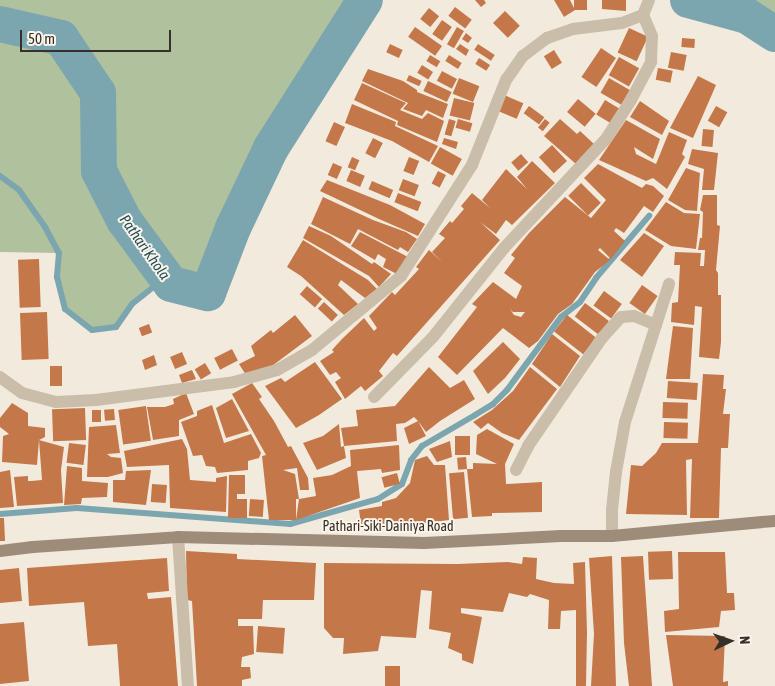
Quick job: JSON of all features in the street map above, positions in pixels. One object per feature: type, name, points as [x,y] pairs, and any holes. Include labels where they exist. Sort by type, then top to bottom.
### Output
[{"type":"main road","name":"Pathari-Siki-Dainiya Road","points":[[0,551],[178,537],[424,543],[560,536],[612,536],[775,522]]},
{"type":"street","points":[[0,377],[22,393],[56,402],[162,392],[234,382],[277,370],[312,350],[401,276],[472,165],[506,80],[523,56],[547,38],[573,29],[622,24],[646,6],[652,36],[651,62],[606,139],[504,248],[433,337],[374,397]]},
{"type":"street","points":[[612,536],[614,491],[625,422],[669,284]]},
{"type":"street","points":[[516,470],[528,446],[602,338],[621,317],[634,316],[656,325]]},
{"type":"street","points":[[178,537],[188,686]]},
{"type":"green space","points":[[0,0],[365,0],[271,148],[233,228],[208,293],[171,284],[166,277],[132,304],[116,327],[92,330],[65,309],[57,277],[59,253],[0,252]]},
{"type":"green space","points":[[688,0],[775,0],[775,34],[747,16]]},
{"type":"building","points":[[475,0],[484,0],[486,3],[481,7]]},
{"type":"building","points":[[554,0],[570,0],[575,10],[564,17]]},
{"type":"building","points":[[574,0],[587,0],[587,10],[574,10]]},
{"type":"building","points":[[602,0],[626,0],[626,11],[602,9]]},
{"type":"building","points":[[455,7],[472,20],[465,28],[448,16]]},
{"type":"building","points":[[429,8],[439,16],[430,27],[420,19]]},
{"type":"building","points":[[505,11],[520,26],[508,38],[493,23]]},
{"type":"building","points":[[442,20],[452,27],[442,41],[432,34]]},
{"type":"building","points":[[415,27],[442,46],[435,56],[408,37]]},
{"type":"building","points":[[457,27],[464,31],[454,48],[447,44]]},
{"type":"building","points":[[629,28],[648,37],[637,61],[618,52]]},
{"type":"building","points":[[466,33],[472,38],[468,43],[462,39]]},
{"type":"building","points":[[682,38],[695,39],[694,48],[681,47]]},
{"type":"building","points":[[390,44],[403,50],[399,58],[386,52]]},
{"type":"building","points":[[460,44],[469,50],[466,56],[456,49]]},
{"type":"building","points":[[478,44],[495,55],[491,61],[474,50]]},
{"type":"building","points":[[601,48],[616,58],[596,87],[581,77]]},
{"type":"building","points":[[554,50],[562,63],[552,69],[544,56]]},
{"type":"building","points":[[671,52],[687,55],[684,71],[668,68]]},
{"type":"building","points":[[430,55],[440,61],[437,67],[426,61]]},
{"type":"building","points":[[449,55],[462,63],[458,69],[445,61]]},
{"type":"building","points":[[619,57],[639,68],[629,87],[609,75]]},
{"type":"building","points":[[479,58],[490,65],[486,71],[475,64]]},
{"type":"building","points":[[422,65],[433,72],[428,80],[417,73]]},
{"type":"building","points":[[658,68],[673,71],[670,83],[656,80]]},
{"type":"building","points":[[368,69],[403,81],[417,90],[417,92],[448,104],[443,118],[426,110],[422,116],[403,109],[408,103],[362,81]]},
{"type":"building","points":[[442,71],[457,79],[452,89],[437,81]]},
{"type":"building","points":[[409,75],[422,81],[419,86],[406,80]]},
{"type":"building","points":[[698,76],[716,85],[693,138],[670,128]]},
{"type":"building","points":[[459,78],[479,86],[473,102],[453,94]]},
{"type":"building","points":[[609,78],[630,90],[621,105],[600,93]]},
{"type":"building","points":[[428,81],[452,92],[447,102],[423,91]]},
{"type":"building","points":[[362,83],[406,103],[400,110],[422,119],[428,113],[444,121],[437,142],[397,125],[398,121],[354,100]]},
{"type":"building","points":[[504,95],[523,103],[517,119],[497,111]]},
{"type":"building","points":[[454,98],[474,103],[470,121],[450,115]]},
{"type":"building","points":[[578,99],[596,114],[585,127],[567,112]]},
{"type":"building","points":[[605,100],[620,109],[611,123],[596,115]]},
{"type":"building","points":[[640,101],[669,121],[662,135],[630,117]]},
{"type":"building","points":[[352,104],[396,122],[395,126],[438,146],[429,162],[392,141],[345,123]]},
{"type":"building","points":[[529,106],[544,117],[539,124],[524,113]]},
{"type":"building","points":[[716,106],[727,112],[719,127],[708,121]]},
{"type":"building","points":[[449,119],[456,121],[451,136],[445,134]]},
{"type":"building","points":[[458,119],[472,123],[470,132],[456,128]]},
{"type":"building","points":[[545,119],[550,123],[543,131],[538,128]]},
{"type":"building","points":[[560,119],[577,134],[580,131],[594,144],[576,164],[544,136]]},
{"type":"building","points":[[626,120],[660,139],[653,159],[634,147],[636,154],[656,164],[669,132],[687,140],[682,154],[685,157],[667,189],[653,178],[646,181],[599,160]]},
{"type":"building","points":[[334,122],[345,127],[336,146],[325,141]]},
{"type":"building","points":[[703,129],[714,130],[712,147],[702,146]]},
{"type":"building","points":[[373,138],[383,143],[375,158],[365,153]]},
{"type":"building","points":[[444,138],[458,142],[456,149],[442,144]]},
{"type":"building","points":[[552,145],[567,161],[554,173],[539,157]]},
{"type":"building","points":[[440,147],[462,159],[453,176],[431,164]]},
{"type":"building","points":[[692,149],[718,153],[714,190],[702,190],[704,169],[688,164]]},
{"type":"building","points":[[521,154],[528,162],[518,171],[511,163]]},
{"type":"building","points":[[352,157],[359,160],[355,170],[348,167]]},
{"type":"building","points":[[409,157],[419,161],[414,175],[403,171]]},
{"type":"building","points":[[532,161],[555,183],[512,225],[506,220],[496,234],[480,222],[500,240],[397,356],[393,353],[379,371],[383,376],[365,391],[361,386],[345,399],[335,382],[341,378],[336,372],[330,375],[320,361],[334,352],[332,350],[364,318],[374,331],[377,328],[369,316],[392,292],[395,295],[419,269],[416,267],[429,250],[443,263],[432,252],[445,238],[439,234],[464,209],[461,206],[472,193],[490,208],[482,200],[506,169],[527,189],[517,177]]},
{"type":"building","points":[[333,163],[342,167],[337,179],[328,175]]},
{"type":"building","points":[[598,164],[642,188],[646,184],[653,186],[664,196],[653,212],[644,206],[624,233],[616,228],[614,231],[625,241],[611,259],[600,248],[598,250],[610,260],[595,272],[572,304],[558,314],[538,341],[529,348],[503,328],[457,375],[438,357],[477,307],[472,304],[493,282],[516,299],[522,286],[504,273],[515,258],[511,255],[529,233],[565,197],[591,218],[606,200],[584,178]],"holes":[[[510,309],[513,312],[525,312],[521,317],[514,315]]]},
{"type":"building","points":[[686,168],[700,173],[697,211],[685,210],[668,200]]},
{"type":"building","points":[[351,170],[365,176],[360,187],[346,181]]},
{"type":"building","points":[[438,171],[446,175],[440,188],[432,183]]},
{"type":"building","points":[[403,179],[419,185],[415,196],[399,190]]},
{"type":"building","points":[[327,180],[390,205],[425,224],[418,236],[379,219],[320,191]]},
{"type":"building","points":[[372,181],[393,190],[390,198],[368,189]]},
{"type":"building","points":[[581,183],[601,203],[588,216],[568,196]]},
{"type":"building","points":[[398,193],[421,202],[418,211],[394,202]]},
{"type":"building","points":[[703,195],[717,195],[717,225],[720,226],[716,270],[718,273],[718,295],[721,295],[719,359],[699,357],[702,307],[695,306],[694,325],[671,322],[672,303],[678,302],[680,265],[674,265],[675,252],[701,253],[700,266],[704,266],[705,250],[698,250],[700,238],[702,238],[703,212],[700,210]]},
{"type":"building","points":[[323,197],[373,220],[406,232],[417,239],[408,252],[400,247],[398,250],[358,229],[350,244],[311,224]]},
{"type":"building","points":[[666,202],[684,213],[700,214],[696,249],[671,246],[645,230]]},
{"type":"building","points":[[309,226],[331,236],[372,264],[374,262],[391,274],[379,287],[369,276],[303,238]]},
{"type":"building","points":[[360,232],[408,257],[397,274],[383,267],[386,259],[378,254],[375,260],[351,246]]},
{"type":"building","points":[[644,233],[664,246],[642,277],[620,260]]},
{"type":"building","points":[[303,240],[368,280],[377,289],[365,298],[341,280],[338,285],[358,304],[344,315],[301,276],[287,267]]},
{"type":"building","points":[[39,259],[41,307],[20,308],[18,260]]},
{"type":"building","points":[[642,285],[658,296],[645,314],[629,303]]},
{"type":"building","points":[[307,286],[322,299],[315,307],[300,294]]},
{"type":"building","points":[[604,291],[622,304],[611,318],[593,306]]},
{"type":"building","points":[[324,302],[338,315],[332,322],[318,309]]},
{"type":"building","points":[[585,303],[609,321],[599,335],[575,317]]},
{"type":"building","points":[[47,312],[49,359],[22,360],[20,313]]},
{"type":"building","points":[[295,315],[312,336],[272,366],[246,375],[239,364],[255,356],[251,346],[271,330],[273,333]]},
{"type":"building","points":[[567,315],[596,338],[583,354],[554,332]]},
{"type":"building","points":[[149,324],[152,332],[142,336],[139,328]]},
{"type":"building","points":[[673,326],[693,328],[690,379],[666,379]]},
{"type":"building","points":[[552,334],[580,356],[560,387],[532,364]]},
{"type":"building","points":[[503,342],[520,359],[505,378],[488,394],[473,371]]},
{"type":"building","points":[[232,349],[238,361],[220,370],[214,358]]},
{"type":"building","points":[[182,352],[187,364],[175,369],[170,357]]},
{"type":"building","points":[[154,355],[157,365],[145,370],[142,360]]},
{"type":"building","points":[[315,362],[342,399],[296,428],[265,386],[281,378],[285,382]]},
{"type":"building","points":[[205,363],[211,373],[201,379],[195,369]]},
{"type":"building","points":[[50,366],[62,366],[62,386],[50,386]]},
{"type":"building","points":[[429,367],[450,388],[464,380],[475,399],[426,432],[414,417],[405,423],[396,424],[397,441],[344,446],[341,428],[358,426],[356,410],[395,406]]},
{"type":"building","points":[[530,367],[557,389],[519,440],[502,433],[488,423],[481,429],[473,422],[492,410],[513,391]]},
{"type":"building","points":[[192,370],[196,379],[182,383],[179,375]]},
{"type":"building","points":[[703,374],[724,375],[723,389],[726,389],[723,414],[730,414],[728,448],[721,448],[719,518],[690,518],[692,459],[686,460],[687,515],[626,514],[631,465],[642,466],[656,453],[662,443],[698,443]]},
{"type":"building","points":[[668,381],[698,383],[697,400],[667,398]]},
{"type":"building","points":[[252,383],[262,397],[259,399],[288,447],[291,446],[308,478],[309,490],[300,490],[297,468],[283,470],[295,474],[299,499],[296,499],[296,520],[269,520],[262,456],[266,455],[232,394]]},
{"type":"building","points":[[186,393],[194,414],[179,420],[179,436],[153,440],[147,407],[165,407],[174,404],[173,399]]},
{"type":"building","points":[[232,399],[249,431],[226,438],[216,408]]},
{"type":"building","points":[[663,402],[688,403],[687,419],[662,418]]},
{"type":"building","points":[[12,403],[28,413],[28,426],[45,428],[45,437],[39,440],[37,465],[2,462],[3,436],[9,434],[0,427],[0,418]]},
{"type":"building","points":[[212,405],[224,443],[251,434],[261,453],[259,458],[248,461],[248,470],[217,473],[215,467],[206,466],[202,455],[193,456],[181,422],[197,416],[197,411]]},
{"type":"building","points":[[146,406],[151,441],[123,445],[118,410]]},
{"type":"building","points":[[85,408],[86,440],[53,441],[52,409]]},
{"type":"building","points":[[114,409],[115,420],[105,421],[104,410]]},
{"type":"building","points":[[92,410],[101,410],[101,422],[92,422]]},
{"type":"building","points":[[418,421],[426,436],[409,444],[404,428]]},
{"type":"building","points":[[664,422],[688,423],[687,439],[663,438]]},
{"type":"building","points":[[339,424],[341,447],[344,446],[346,458],[317,470],[303,443],[323,436]]},
{"type":"building","points":[[116,425],[120,453],[107,454],[111,457],[121,458],[123,473],[108,477],[87,477],[89,427]]},
{"type":"building","points":[[487,429],[514,444],[505,464],[506,484],[542,482],[542,512],[492,513],[492,516],[472,517],[467,469],[473,469],[473,463],[497,464],[476,454],[477,435]]},
{"type":"building","points":[[455,436],[470,436],[470,455],[455,455]]},
{"type":"building","points":[[182,439],[187,449],[190,480],[216,482],[216,478],[227,476],[226,512],[170,508],[169,465],[127,467],[124,451]]},
{"type":"building","points":[[39,440],[64,447],[61,470],[63,503],[17,506],[14,477],[28,476],[28,481],[42,480]]},
{"type":"building","points":[[450,441],[452,457],[437,462],[429,449]]},
{"type":"building","points":[[69,443],[86,445],[83,465],[67,463]]},
{"type":"building","points":[[399,445],[400,470],[382,473],[381,469],[357,471],[360,498],[296,520],[299,499],[316,496],[313,478],[332,475],[351,466],[350,450]]},
{"type":"building","points":[[427,456],[434,465],[445,465],[449,520],[397,526],[397,523],[361,525],[359,510],[382,506],[382,502],[396,498],[410,483],[415,460]]},
{"type":"building","points":[[466,457],[467,469],[458,470],[457,458]]},
{"type":"building","points":[[67,466],[82,468],[82,481],[108,483],[107,497],[82,498],[81,504],[64,505]]},
{"type":"building","points":[[10,470],[14,507],[0,508],[0,472]]},
{"type":"building","points":[[151,470],[146,505],[113,502],[113,480],[125,480],[126,471]]},
{"type":"building","points":[[464,472],[468,518],[453,519],[449,473]]},
{"type":"building","points":[[397,473],[400,484],[384,488],[382,477]]},
{"type":"building","points":[[229,475],[245,475],[245,494],[237,494],[237,499],[247,499],[247,518],[228,518]]},
{"type":"building","points":[[152,484],[167,485],[166,503],[151,502]]},
{"type":"building","points":[[250,499],[264,500],[263,517],[249,516]]},
{"type":"building","points":[[0,518],[4,518],[5,541],[0,541]]},
{"type":"building","points":[[186,551],[237,554],[237,559],[316,563],[314,600],[263,600],[262,619],[238,619],[238,626],[253,626],[254,654],[242,657],[241,667],[250,667],[251,678],[242,680],[242,686],[197,686],[192,601],[187,600]]},
{"type":"building","points":[[672,551],[673,579],[649,580],[648,552]]},
{"type":"building","points":[[678,552],[725,552],[727,593],[734,593],[735,610],[721,611],[719,627],[665,632],[664,611],[679,609]]},
{"type":"building","points":[[612,556],[616,686],[591,686],[594,634],[589,558]]},
{"type":"building","points":[[643,556],[652,686],[629,686],[624,643],[621,557]]},
{"type":"building","points":[[523,557],[537,558],[536,579],[554,583],[574,584],[573,563],[585,562],[586,686],[576,686],[576,610],[561,611],[560,629],[548,629],[549,600],[530,594],[527,597],[509,593],[503,612],[461,608],[461,613],[482,617],[473,664],[462,660],[462,654],[448,648],[451,633],[429,629],[432,591],[421,590],[416,638],[381,636],[378,651],[343,654],[344,638],[333,638],[324,628],[324,563],[457,564],[508,562],[522,564]]},
{"type":"building","points":[[167,558],[169,591],[147,593],[148,599],[171,597],[178,686],[120,686],[117,644],[88,646],[84,602],[29,606],[27,568]]},
{"type":"building","points":[[19,568],[22,601],[0,603],[0,570]]},
{"type":"building","points":[[24,622],[29,681],[0,684],[0,624]]},
{"type":"building","points":[[258,626],[285,628],[283,654],[256,652]]},
{"type":"building","points":[[666,635],[725,636],[723,682],[728,681],[728,686],[673,686]]},
{"type":"building","points":[[385,666],[400,666],[400,686],[385,686]]},
{"type":"waterway","name":"Pathari Khola","points":[[0,24],[61,38],[98,93],[99,171],[124,220],[171,284],[208,293],[233,228],[271,148],[365,0]]},
{"type":"waterway","name":"Pathari Khola","points":[[688,0],[747,16],[775,34]]},
{"type":"waterway","points":[[0,176],[19,190],[45,227],[59,253],[57,277],[65,309],[92,330],[116,327],[132,304],[166,277]]},
{"type":"waterway","points":[[0,514],[77,508],[290,524],[378,499],[402,484],[411,460],[422,446],[493,404],[507,390],[561,317],[580,302],[596,278],[649,216]]}]
